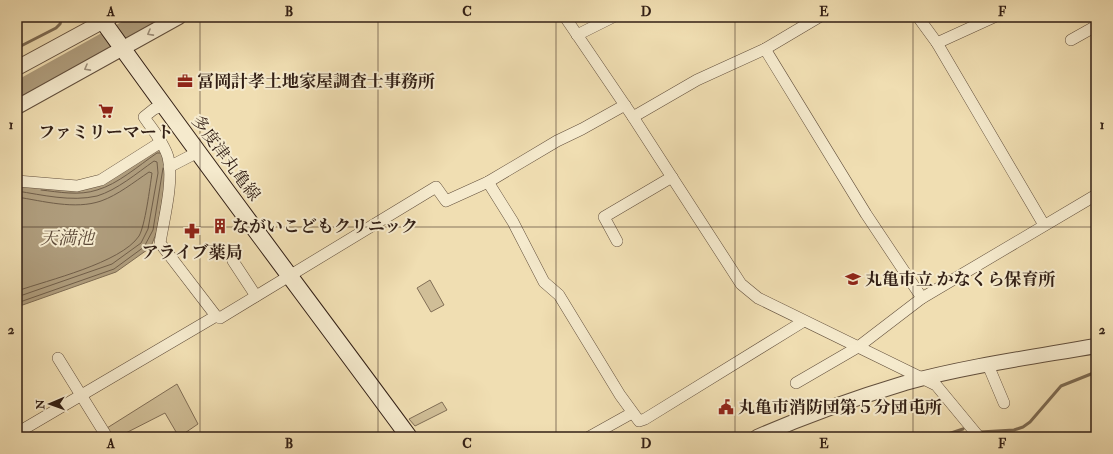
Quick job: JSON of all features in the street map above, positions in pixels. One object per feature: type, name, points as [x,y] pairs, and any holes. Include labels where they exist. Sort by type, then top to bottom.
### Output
[{"type":"main road","name":"多度津丸亀線","points":[[110,29],[163,106],[290,274],[409,437]]},
{"type":"street","points":[[17,68],[110,29],[179,17]]},
{"type":"street","points":[[565,17],[633,116],[741,284],[758,298],[936,385],[979,437]]},
{"type":"street","points":[[577,35],[612,17]]},
{"type":"street","points":[[633,116],[697,80],[765,49],[819,17]]},
{"type":"street","points":[[918,17],[937,43],[1044,225]]},
{"type":"street","points":[[937,43],[994,17]]},
{"type":"street","points":[[1071,40],[1096,26]]},
{"type":"street","points":[[17,107],[110,29]]},
{"type":"street","points":[[765,49],[866,214],[922,298]]},
{"type":"street","points":[[163,106],[154,109],[144,117],[161,142],[168,157],[170,179],[160,243],[216,316],[220,318],[290,274],[436,187],[446,201],[488,182],[557,141],[625,105]]},
{"type":"street","points":[[17,181],[77,186],[101,180],[161,142]]},
{"type":"street","points":[[169,167],[198,152]]},
{"type":"street","points":[[617,241],[604,217],[672,177]]},
{"type":"street","points":[[488,182],[513,222],[544,282],[559,295],[632,413],[640,420],[645,419],[804,321]]},
{"type":"street","points":[[796,383],[858,347],[922,298],[1096,195]]},
{"type":"street","points":[[233,261],[256,296]]},
{"type":"street","points":[[17,433],[216,316]]},
{"type":"street","points":[[757,437],[823,410],[924,379],[1096,346]]},
{"type":"street","points":[[58,358],[107,437]]},
{"type":"street","points":[[988,366],[1004,403]]},
{"type":"street","points":[[589,437],[632,413]]},
{"type":"shaded area","points":[[430,280],[444,305],[431,312],[417,288]]},
{"type":"shaded area","points":[[177,384],[198,424],[179,437],[165,413],[118,437],[112,437],[107,428]]},
{"type":"shaded area","points":[[442,402],[447,410],[415,426],[409,419]]},
{"type":"water","name":"天満池","points":[[158,148],[161,149],[167,173],[157,231],[152,244],[147,250],[116,272],[17,307],[17,182],[73,189]]},
{"type":"waterway","points":[[17,48],[56,28],[60,24],[62,17]]},
{"type":"waterway","points":[[17,90],[148,17]]},
{"type":"waterway","points":[[980,432],[1014,430],[1023,427],[1030,422],[1061,386],[1096,372]]},
{"type":"waterway","points":[[939,437],[963,429]]},
{"type":"place","name":"冨岡計孝土地家屋調査士事務所","points":[[185,81]]},
{"type":"place","name":"ファミリーマート","points":[[106,111]]},
{"type":"place","name":"ながいこどもクリニック","points":[[220,226]]},
{"type":"place","name":"アライブ薬局","points":[[192,231]]},
{"type":"place","name":"丸亀市立 かなくら保育所","points":[[853,279]]},
{"type":"place","name":"丸亀市消防団第５分団屯所","points":[[726,407]]}]
